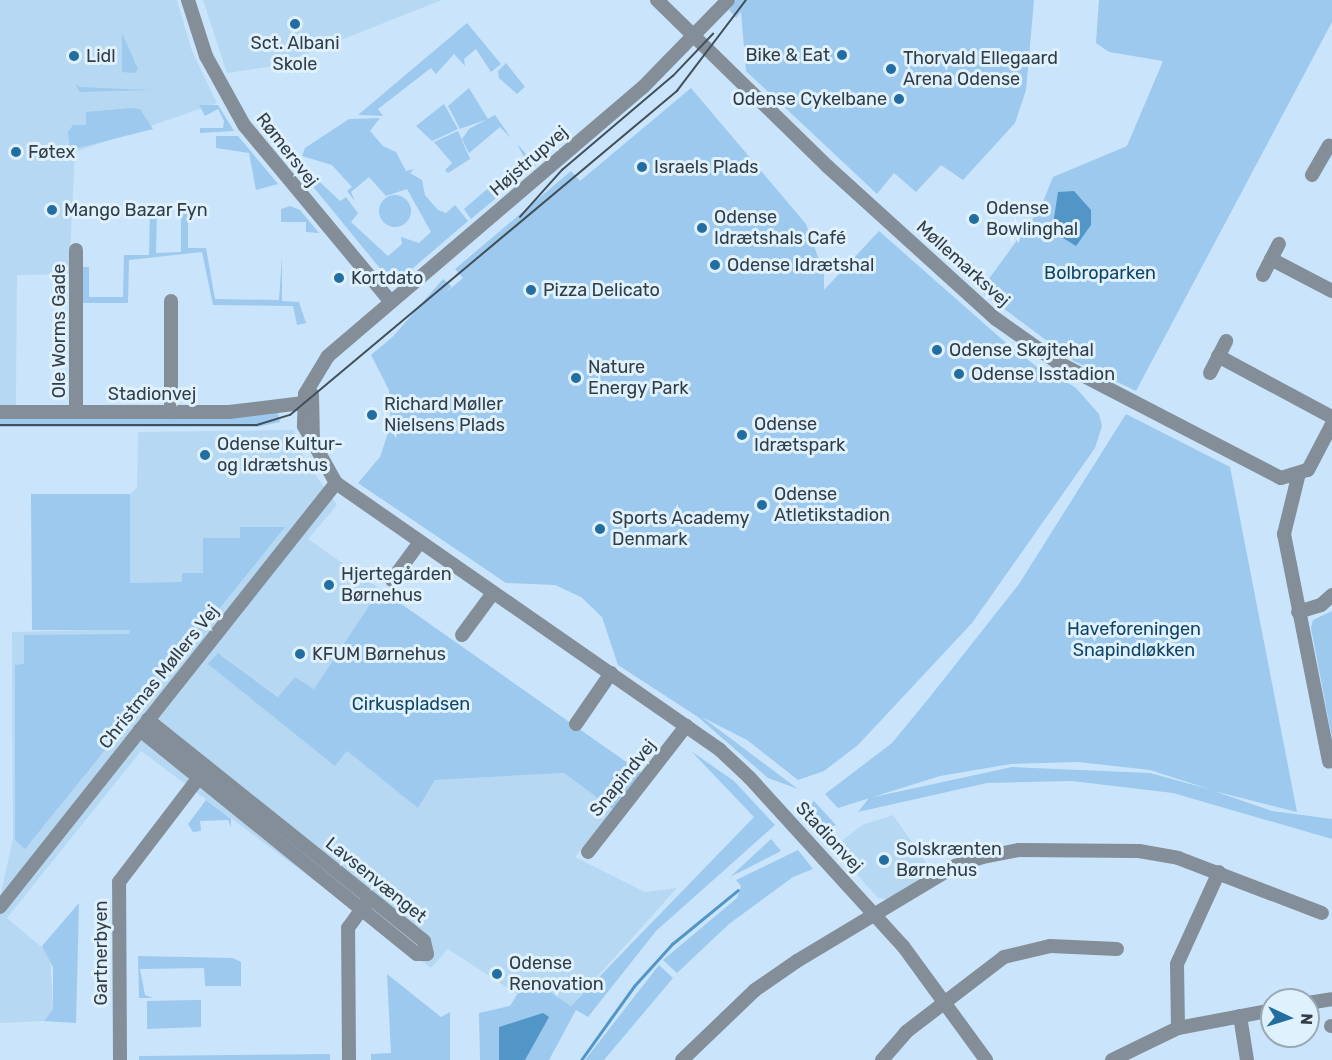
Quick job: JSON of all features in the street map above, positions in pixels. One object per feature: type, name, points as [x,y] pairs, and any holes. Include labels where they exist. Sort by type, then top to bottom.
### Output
[{"type":"street","name":"Rømersvej","points":[[188,0],[206,57],[244,125],[391,302]]},
{"type":"street","name":"Højstrupvej","points":[[308,401],[315,374],[346,340],[696,37],[728,0]]},
{"type":"street","name":"Møllemarksvej","points":[[660,1],[803,145],[1024,341],[1088,380],[1281,478],[1298,477]]},
{"type":"street","points":[[1312,175],[1326,164],[1329,145]]},
{"type":"street","points":[[1263,274],[1279,244]]},
{"type":"street","name":"Ole Worms Gade","points":[[76,250],[76,412]]},
{"type":"street","points":[[1271,259],[1332,291]]},
{"type":"street","points":[[171,301],[171,412]]},
{"type":"street","points":[[1210,373],[1226,341]]},
{"type":"street","points":[[1218,356],[1332,417]]},
{"type":"street","name":"Stadionvej","points":[[0,412],[246,411],[308,401],[304,426],[336,483],[720,750],[776,806],[876,915],[986,1060]]},
{"type":"street","points":[[1329,762],[1284,534],[1298,477],[1308,470],[1332,424]]},
{"type":"street","name":"Christmas Møllers Vej","points":[[0,907],[4,896],[144,725],[336,483]]},
{"type":"street","points":[[392,580],[420,542]]},
{"type":"street","points":[[462,635],[493,593]]},
{"type":"street","points":[[1298,612],[1321,605],[1332,595]]},
{"type":"street","points":[[576,724],[611,673]]},
{"type":"street","name":"Lavsenvænget","points":[[144,725],[202,773],[280,844],[365,904]]},
{"type":"street","name":"Snapindvej","points":[[588,852],[686,726]]},
{"type":"street","name":"Lavsenvænget","points":[[202,773],[288,833],[365,904]]},
{"type":"street","name":"Gartnerbyen","points":[[120,1060],[119,882],[202,773]]},
{"type":"street","points":[[280,844],[288,833]]},
{"type":"street","points":[[682,1060],[755,990],[955,866],[1019,850],[1138,851],[1219,872],[1322,913]]},
{"type":"street","points":[[1178,1028],[1177,964],[1219,872]]},
{"type":"street","points":[[349,1060],[348,928],[365,904]]},
{"type":"street","points":[[882,1060],[906,1032],[1004,957],[1023,950],[1117,949]]},
{"type":"street","points":[[1112,1060],[1178,1028],[1260,1012]]},
{"type":"street","points":[[1240,1016],[1247,1060]]},
{"type":"shaded area","points":[[0,0],[177,0],[192,51],[217,103],[75,152],[69,274],[17,275],[16,406],[0,406]]},
{"type":"shaded area","name":"Sct. Albani Skole","points":[[203,0],[442,0],[275,66],[227,73]]},
{"type":"shaded area","points":[[1074,191],[1091,210],[1091,225],[1076,246],[1052,231],[1058,192]]},
{"type":"shaded area","points":[[294,430],[305,460],[337,505],[308,539],[380,589],[314,689],[295,677],[279,697],[219,653],[335,765],[347,751],[418,807],[435,780],[564,773],[614,810],[575,857],[645,892],[677,888],[571,1006],[528,977],[517,994],[448,949],[431,968],[141,751],[7,918],[50,954],[53,1009],[44,1021],[0,1023],[0,897],[13,838],[12,632],[130,629],[130,494],[137,488],[138,432]]},
{"type":"shaded area","name":"Solskrænten Børnehus","points":[[893,815],[932,871],[887,899],[878,898],[833,848],[862,825]]},
{"type":"shaded area","points":[[543,1013],[549,1017],[525,1060],[499,1060],[499,1027]]},
{"type":"green space","name":"Odense Cykelbane","points":[[736,0],[1034,0],[1026,90],[1015,123],[963,180],[941,165],[916,192],[894,173],[877,194],[746,71],[741,12],[736,18],[729,10]]},
{"type":"green space","name":"Bolbroparken","points":[[1099,0],[1332,0],[1332,22],[1136,391],[1074,361],[980,291],[1040,209],[1053,177],[1127,146],[1163,61],[1109,52],[1096,43]]},
{"type":"green space","points":[[467,23],[501,64],[491,72],[476,49],[464,59],[465,66],[454,54],[436,74],[431,68],[378,109],[383,116],[358,115]]},
{"type":"green space","points":[[122,33],[138,69],[135,73],[122,72]]},
{"type":"green space","points":[[506,63],[525,87],[517,94],[499,78],[498,71]]},
{"type":"green space","points":[[75,83],[79,87],[151,90],[80,92]]},
{"type":"green space","points":[[469,88],[488,119],[460,129],[448,106]]},
{"type":"green space","name":"Odense Idrætspark","points":[[691,88],[806,224],[824,273],[824,290],[879,231],[1005,342],[1059,384],[1060,378],[1076,388],[1099,414],[1102,426],[1095,448],[972,623],[858,745],[824,771],[798,780],[747,740],[702,717],[798,789],[768,778],[698,717],[618,665],[602,617],[581,597],[555,585],[506,583],[358,483],[380,457],[391,424],[389,390],[371,355],[463,278],[455,269],[571,171],[580,181]]},
{"type":"green space","points":[[444,104],[458,129],[432,141],[416,126]]},
{"type":"green space","points":[[199,105],[218,105],[234,131],[200,133],[200,128],[223,128],[224,121],[218,109],[205,116]]},
{"type":"green space","points":[[140,109],[153,129],[70,150],[68,132],[73,125],[86,125],[86,112]]},
{"type":"green space","points":[[495,115],[511,138],[500,127],[469,153],[462,139],[469,129]]},
{"type":"green space","points":[[380,118],[370,131],[383,146],[396,152],[406,171],[414,169],[410,173],[422,180],[425,195],[438,210],[446,213],[455,205],[468,221],[399,280],[387,277],[302,173],[308,171],[340,201],[346,197],[358,213],[351,222],[388,256],[402,244],[401,237],[419,243],[431,232],[407,189],[386,196],[369,177],[351,192],[355,201],[347,191],[352,187],[332,165],[302,156],[305,148],[349,119]]},
{"type":"green space","points":[[458,131],[470,159],[448,173],[445,170],[452,163],[434,142]]},
{"type":"green space","points":[[216,136],[238,136],[278,184],[256,190],[249,153],[216,148]]},
{"type":"green space","points":[[517,144],[536,165],[471,219],[464,209],[524,157]]},
{"type":"green space","points":[[395,195],[406,200],[411,211],[406,222],[395,227],[384,222],[379,211],[384,200]]},
{"type":"green space","points":[[290,206],[300,210],[319,233],[306,232],[306,222],[281,222],[281,209]]},
{"type":"green space","points":[[150,210],[157,210],[156,253],[181,252],[181,210],[188,210],[188,248],[206,248],[215,299],[279,300],[282,256],[282,301],[299,302],[306,323],[297,325],[293,306],[213,305],[202,252],[129,260],[128,303],[82,303],[82,267],[89,267],[89,297],[123,297],[124,255],[149,255]]},
{"type":"green space","points":[[443,279],[451,286],[384,364],[375,357]]},
{"type":"green space","points":[[278,412],[280,422],[257,427],[0,427],[0,417],[240,417]]},
{"type":"green space","name":"Haveforeningen Snapindløkken","points":[[1126,414],[1230,467],[1297,812],[1214,791],[1272,811],[1332,819],[1332,839],[1173,793],[1072,781],[987,783],[858,812],[869,798],[838,808],[825,794],[892,743],[929,698],[1019,584]],"holes":[[[1078,762],[1150,770],[1212,790],[1150,773],[1012,767],[872,797],[940,776],[1011,764]]]},
{"type":"green space","points":[[31,494],[130,494],[130,583],[182,582],[182,573],[203,573],[203,538],[240,538],[240,527],[285,527],[25,849],[15,840],[15,665],[24,664],[24,635],[129,634],[130,630],[32,630]]},
{"type":"green space","name":"Cirkuspladsen","points":[[380,589],[642,773],[614,810],[564,773],[435,780],[418,808],[347,751],[335,766],[208,664],[218,653],[278,697],[295,677],[314,689]]},
{"type":"green space","points":[[1332,611],[1332,738],[1311,628],[1313,620]]},
{"type":"green space","points":[[691,751],[734,781],[775,825],[656,931],[588,1017],[576,1010],[549,1060],[480,1060],[479,1013],[510,1006],[528,977],[571,1006],[754,817]]},
{"type":"green space","points":[[206,800],[231,819],[231,827],[228,820],[200,821],[201,831],[193,832],[188,824]]},
{"type":"green space","points":[[814,801],[836,825],[817,833],[801,814]]},
{"type":"green space","points":[[771,839],[781,851],[730,877]]},
{"type":"green space","points":[[798,850],[813,869],[793,877],[729,924],[677,973],[663,960],[737,898],[741,886],[736,880]]},
{"type":"green space","points":[[79,903],[76,1023],[44,1021],[53,1009],[53,967],[42,946]]},
{"type":"green space","points":[[138,956],[233,958],[241,962],[241,986],[205,986],[204,968],[140,969],[145,995],[153,998],[139,998]]},
{"type":"green space","points":[[659,965],[673,978],[604,1060],[585,1060]]},
{"type":"green space","points":[[387,974],[441,1017],[450,1012],[450,1060],[371,1060],[371,1054],[391,1053]]},
{"type":"green space","points":[[201,1000],[201,1027],[147,1029],[147,1001]]},
{"type":"green space","points":[[330,1054],[330,1060],[139,1060],[139,1056]]},
{"type":"waterway","points":[[581,1060],[634,986],[672,944],[738,890]]},
{"type":"tram line","points":[[0,425],[257,425],[290,415],[677,91],[746,0]]},
{"type":"tram line","points":[[520,217],[562,170],[673,76],[713,34]]},
{"type":"place","name":"Sct. Albani Skole","points":[[295,24]]},
{"type":"place","name":"Bike & Eat","points":[[842,55]]},
{"type":"place","name":"Lidl","points":[[74,56]]},
{"type":"place","name":"Thorvald Ellegaard Arena Odense","points":[[891,69]]},
{"type":"place","name":"Odense Cykelbane","points":[[899,99]]},
{"type":"place","name":"Føtex","points":[[16,152]]},
{"type":"place","name":"Israels Plads","points":[[642,167]]},
{"type":"place","name":"Mango Bazar Fyn","points":[[52,210]]},
{"type":"place","name":"Odense Bowlinghal","points":[[974,219]]},
{"type":"place","name":"Odense Idrætshals Café","points":[[702,228]]},
{"type":"place","name":"Odense Idrætshal","points":[[715,265]]},
{"type":"place","name":"Kortdato","points":[[339,278]]},
{"type":"place","name":"Pizza Delicato","points":[[531,290]]},
{"type":"place","name":"Odense Skøjtehal","points":[[937,350]]},
{"type":"place","name":"Odense Isstadion","points":[[959,374]]},
{"type":"place","name":"Nature Energy Park","points":[[576,378]]},
{"type":"place","name":"Richard Møller Nielsens Plads","points":[[372,415]]},
{"type":"place","name":"Odense Idrætspark","points":[[742,435]]},
{"type":"place","name":"Odense Kultur- og Idrætshus","points":[[205,455]]},
{"type":"place","name":"Odense Atletikstadion","points":[[762,505]]},
{"type":"place","name":"Sports Academy Denmark","points":[[600,529]]},
{"type":"place","name":"Hjertegården Børnehus","points":[[329,585]]},
{"type":"place","name":"KFUM Børnehus","points":[[300,654]]},
{"type":"place","name":"Solskrænten Børnehus","points":[[884,860]]},
{"type":"place","name":"Odense Renovation","points":[[497,974]]}]
